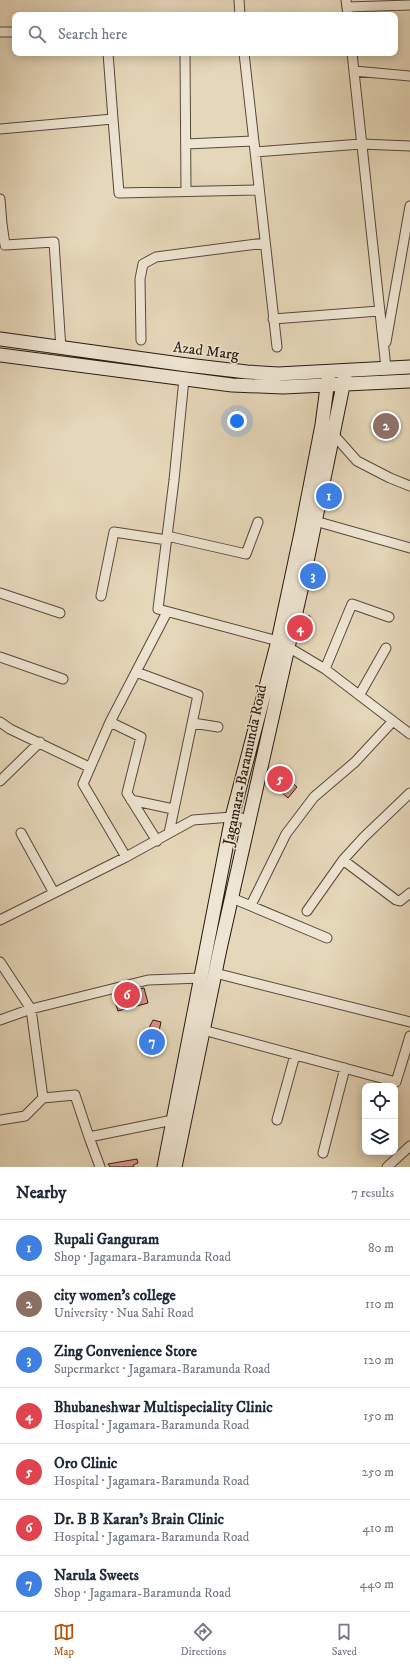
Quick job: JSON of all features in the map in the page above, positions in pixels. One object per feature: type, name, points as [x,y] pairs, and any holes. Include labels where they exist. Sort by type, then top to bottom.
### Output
[{"type":"street","points":[[239,0],[240,12]]},
{"type":"street","points":[[347,7],[410,5]]},
{"type":"street","points":[[0,32],[12,32]]},
{"type":"street","points":[[108,56],[119,193],[259,190]]},
{"type":"street","points":[[185,56],[186,192]]},
{"type":"street","points":[[244,56],[277,347]]},
{"type":"street","points":[[352,56],[386,368]]},
{"type":"street","points":[[354,70],[410,76]]},
{"type":"street","points":[[0,129],[113,119]]},
{"type":"street","points":[[186,144],[253,141]]},
{"type":"street","points":[[255,152],[361,144],[410,146]]},
{"type":"street","points":[[0,199],[4,245],[54,242],[61,348]]},
{"type":"street","points":[[384,354],[410,206]]},
{"type":"street","points":[[141,340],[140,279],[143,264],[156,257],[265,242]]},
{"type":"street","points":[[274,319],[379,311]]},
{"type":"street","name":"Azad Marg","points":[[0,339],[247,372],[278,374],[410,367]]},
{"type":"street","name":"Azad Marg","points":[[0,355],[232,385],[284,387],[410,381]]},
{"type":"street","name":"Jagamara-Baramunda Road","points":[[164,1167],[232,817],[283,644],[315,521],[346,371]]},
{"type":"street","name":"Jagamara-Baramunda Road","points":[[175,1167],[215,973],[250,819],[283,644],[329,372]]},
{"type":"street","points":[[184,379],[158,609],[283,644],[325,669],[360,694],[393,721],[409,730]]},
{"type":"street","points":[[333,434],[357,461],[390,478],[410,486]]},
{"type":"street","points":[[315,521],[410,548]]},
{"type":"street","points":[[101,596],[114,532],[167,538],[246,554],[258,522]]},
{"type":"street","points":[[0,593],[60,613]]},
{"type":"street","points":[[325,669],[352,604],[389,617]]},
{"type":"street","points":[[126,857],[83,784],[89,767],[110,722],[168,612]]},
{"type":"street","points":[[360,694],[386,648]]},
{"type":"street","points":[[0,657],[63,680]]},
{"type":"street","points":[[136,672],[198,695],[169,834]]},
{"type":"street","points":[[251,905],[286,834],[310,803],[355,762],[393,721]]},
{"type":"street","points":[[0,722],[10,729],[40,742],[89,767]]},
{"type":"street","points":[[110,722],[141,737],[127,793],[157,841]]},
{"type":"street","points":[[193,723],[218,727]]},
{"type":"street","points":[[0,781],[40,742]]},
{"type":"street","points":[[308,910],[343,860],[364,837],[410,793]]},
{"type":"street","points":[[131,800],[173,809]]},
{"type":"street","points":[[0,920],[157,841],[193,820],[232,817],[250,819]]},
{"type":"street","points":[[21,833],[54,893]]},
{"type":"street","points":[[343,860],[396,900],[404,900],[410,893]]},
{"type":"street","points":[[232,898],[327,938]]},
{"type":"street","points":[[0,962],[32,1009],[43,1098]]},
{"type":"street","points":[[215,973],[410,1022]]},
{"type":"street","points":[[0,1020],[32,1009],[148,980],[201,978]]},
{"type":"street","points":[[203,1030],[345,1068],[392,1083]]},
{"type":"street","points":[[395,1083],[410,1036]]},
{"type":"street","points":[[277,1120],[295,1055]]},
{"type":"street","points":[[323,1153],[345,1068]]},
{"type":"street","points":[[0,1120],[25,1116],[43,1098],[75,1095],[100,1167]]},
{"type":"street","points":[[89,1137],[173,1120]]},
{"type":"street","points":[[387,1167],[410,1146]]},
{"type":"building","points":[[297,613],[310,616],[305,638],[292,635]]},
{"type":"building","points":[[276,770],[297,787],[288,798],[268,781]]},
{"type":"building","points":[[144,988],[148,1003],[118,1011],[113,996]]},
{"type":"building","points":[[153,1020],[161,1022],[154,1055],[147,1054],[148,1030]]},
{"type":"building","points":[[137,1159],[138,1163],[133,1165],[134,1167],[110,1167],[108,1164]]},
{"type":"place","name":"city women's college","points":[[386,426]]},
{"type":"place","name":"Rupali Ganguram","points":[[329,496]]},
{"type":"place","name":"Zing Convenience Store","points":[[313,576]]},
{"type":"place","name":"Bhubaneshwar Multispeciality Clinic","points":[[300,628]]},
{"type":"place","name":"Oro Clinic","points":[[280,779]]},
{"type":"place","name":"Dr. B B Karan's Brain Clinic","points":[[127,995]]},
{"type":"place","name":"Narula Sweets","points":[[152,1042]]}]
